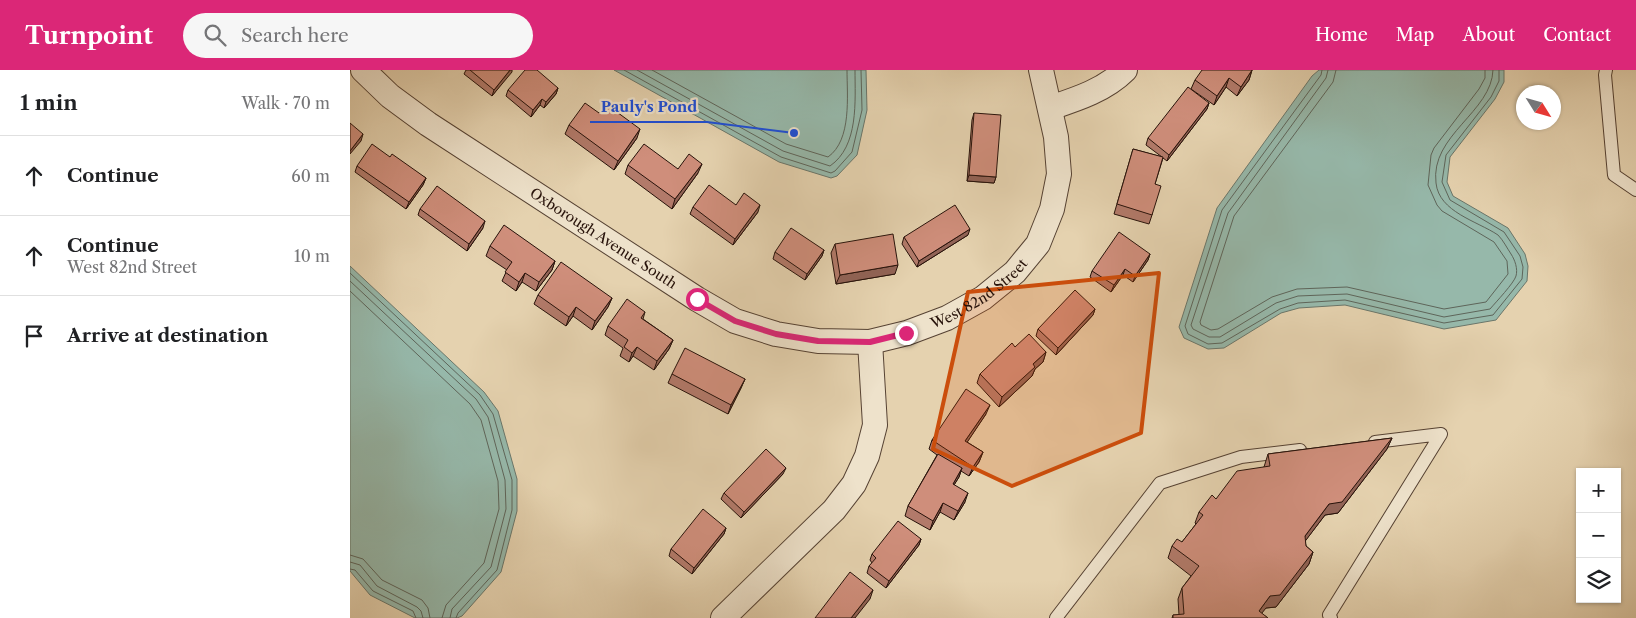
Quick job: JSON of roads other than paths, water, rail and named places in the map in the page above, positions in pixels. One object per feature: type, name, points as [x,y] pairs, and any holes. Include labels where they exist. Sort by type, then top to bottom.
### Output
[{"type":"street","name":"Oxborough Avenue South","points":[[363,70],[390,96],[428,124],[688,294],[735,321],[776,334],[818,341],[870,342]]},
{"type":"street","name":"West 82nd Street","points":[[870,342],[906,333],[947,318],[983,298],[1015,272],[1038,244],[1052,209],[1059,174],[1056,137],[1040,70]]},
{"type":"street","points":[[1050,108],[1100,89],[1116,79],[1125,70]]},
{"type":"street","points":[[723,618],[834,510],[854,484],[867,456],[874,425],[870,342]]},
{"type":"lane","points":[[1606,70],[1614,175],[1636,190]]},
{"type":"lane","points":[[1329,617],[1441,434],[1365,443]]},
{"type":"lane","points":[[1056,618],[1160,483],[1242,457],[1308,450]]},
{"type":"water","points":[[614,70],[866,70],[867,110],[857,155],[837,176],[831,178],[779,162]]},
{"type":"water","points":[[1319,70],[1504,70],[1504,82],[1495,99],[1450,157],[1447,182],[1453,196],[1508,228],[1525,254],[1528,266],[1527,281],[1496,320],[1444,329],[1345,305],[1299,308],[1281,313],[1224,348],[1208,349],[1184,338],[1179,327],[1217,208],[1312,76]]},
{"type":"water","points":[[350,266],[484,392],[498,411],[517,479],[517,511],[501,572],[462,616],[457,618],[415,618],[370,595],[350,571]]},
{"type":"place","name":"Pauly's Pond","points":[[794,133]]}]
